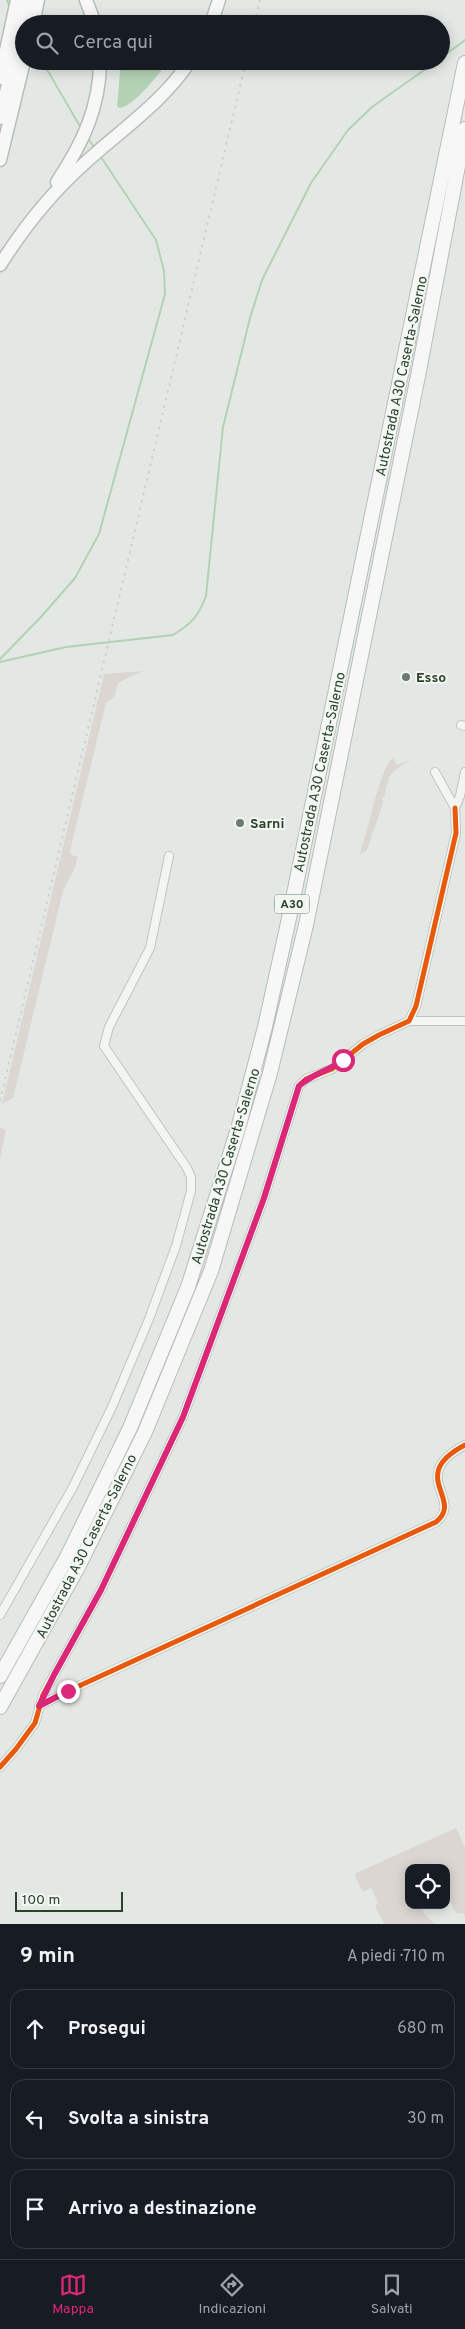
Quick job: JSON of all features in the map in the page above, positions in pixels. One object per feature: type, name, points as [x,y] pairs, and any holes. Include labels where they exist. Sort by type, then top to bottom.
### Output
[{"type":"highway","points":[[0,78],[17,0]]},
{"type":"highway","points":[[86,0],[92,15]]},
{"type":"highway","points":[[214,15],[219,0]]},
{"type":"highway","points":[[33,15],[34,2]]},
{"type":"highway","points":[[31,15],[34,2]]},
{"type":"highway","name":"Autostrada A30 Caserta-Salerno","points":[[0,1676],[67,1558],[130,1428],[188,1287],[238,1129],[288,923],[465,63]]},
{"type":"highway","points":[[0,118],[16,70]]},
{"type":"highway","points":[[0,160],[21,76],[20,70]]},
{"type":"highway","points":[[0,265],[40,209],[77,150],[90,122],[97,97],[99,70]]},
{"type":"highway","points":[[40,209],[85,163],[159,98],[182,70]]},
{"type":"highway","name":"Autostrada A30 Caserta-Salerno","points":[[0,1707],[79,1565],[145,1432],[211,1271],[267,1082],[306,925],[418,376],[465,129]]},
{"type":"street","points":[[435,772],[455,808]]},
{"type":"street","points":[[409,1020],[422,986],[456,833],[455,808],[460,796],[465,772]]},
{"type":"street","points":[[0,1615],[72,1487],[112,1406],[149,1319],[176,1246],[192,1191],[191,1177],[187,1168],[104,1046],[109,1027],[150,948],[169,856]]},
{"type":"street","points":[[0,1767],[35,1723],[39,1706],[101,1590],[183,1417],[264,1198],[299,1086],[306,1079],[332,1069],[371,1040],[409,1020],[465,1021]]},
{"type":"street","points":[[39,1706],[436,1522],[444,1514],[445,1504],[438,1468],[444,1458],[465,1445]]},
{"type":"shaded area","points":[[120,70],[162,70],[139,96],[125,106],[119,108],[117,106]]},
{"type":"shaded area","points":[[143,671],[118,683],[114,697],[106,703],[70,851],[72,855],[78,857],[74,870],[63,891],[13,1098],[2,1104],[104,674]]},
{"type":"shaded area","points":[[393,758],[397,765],[412,759],[390,775],[384,798],[381,798],[383,800],[382,806],[367,850],[360,855],[362,844],[365,844],[363,843],[380,784],[388,764]]},
{"type":"shaded area","points":[[0,1128],[6,1130],[0,1159]]},
{"type":"shaded area","points":[[456,1828],[465,1848],[465,1917],[463,1913],[456,1914],[450,1900],[450,1864],[405,1864],[405,1909],[422,1909],[424,1914],[435,1924],[384,1924],[375,1906],[378,1903],[371,1888],[363,1892],[354,1874]]},
{"type":"waterway","points":[[7,0],[10,7]]},
{"type":"waterway","points":[[450,51],[465,40]]},
{"type":"waterway","points":[[47,70],[81,128]]},
{"type":"waterway","points":[[0,662],[66,647],[173,635],[190,623],[197,614],[206,596],[223,427],[250,318],[262,280],[311,183],[348,130],[372,107],[424,70]]},
{"type":"waterway","points":[[88,138],[95,149]]},
{"type":"waterway","points":[[0,659],[75,578],[99,534],[165,294],[164,271],[156,240],[101,157]]},
{"type":"railway","points":[[257,15],[260,0]]},
{"type":"railway","points":[[0,1101],[244,70]]},
{"type":"cycle path","points":[[0,1767],[35,1723],[43,1695],[101,1590],[183,1417],[264,1198],[299,1086],[306,1079],[332,1069],[363,1044],[409,1021],[416,1006],[456,833],[455,808]]},
{"type":"cycle path","points":[[39,1706],[436,1522],[443,1513],[444,1505],[438,1477],[440,1467],[448,1456],[465,1445]]},
{"type":"place","name":"Esso","points":[[406,677]]},
{"type":"place","name":"Sarni","points":[[240,823]]},
{"type":"route","points":[[68,1691],[39,1706],[43,1695],[101,1590],[183,1417],[264,1198],[299,1086],[306,1079],[332,1069],[343,1060]]}]
